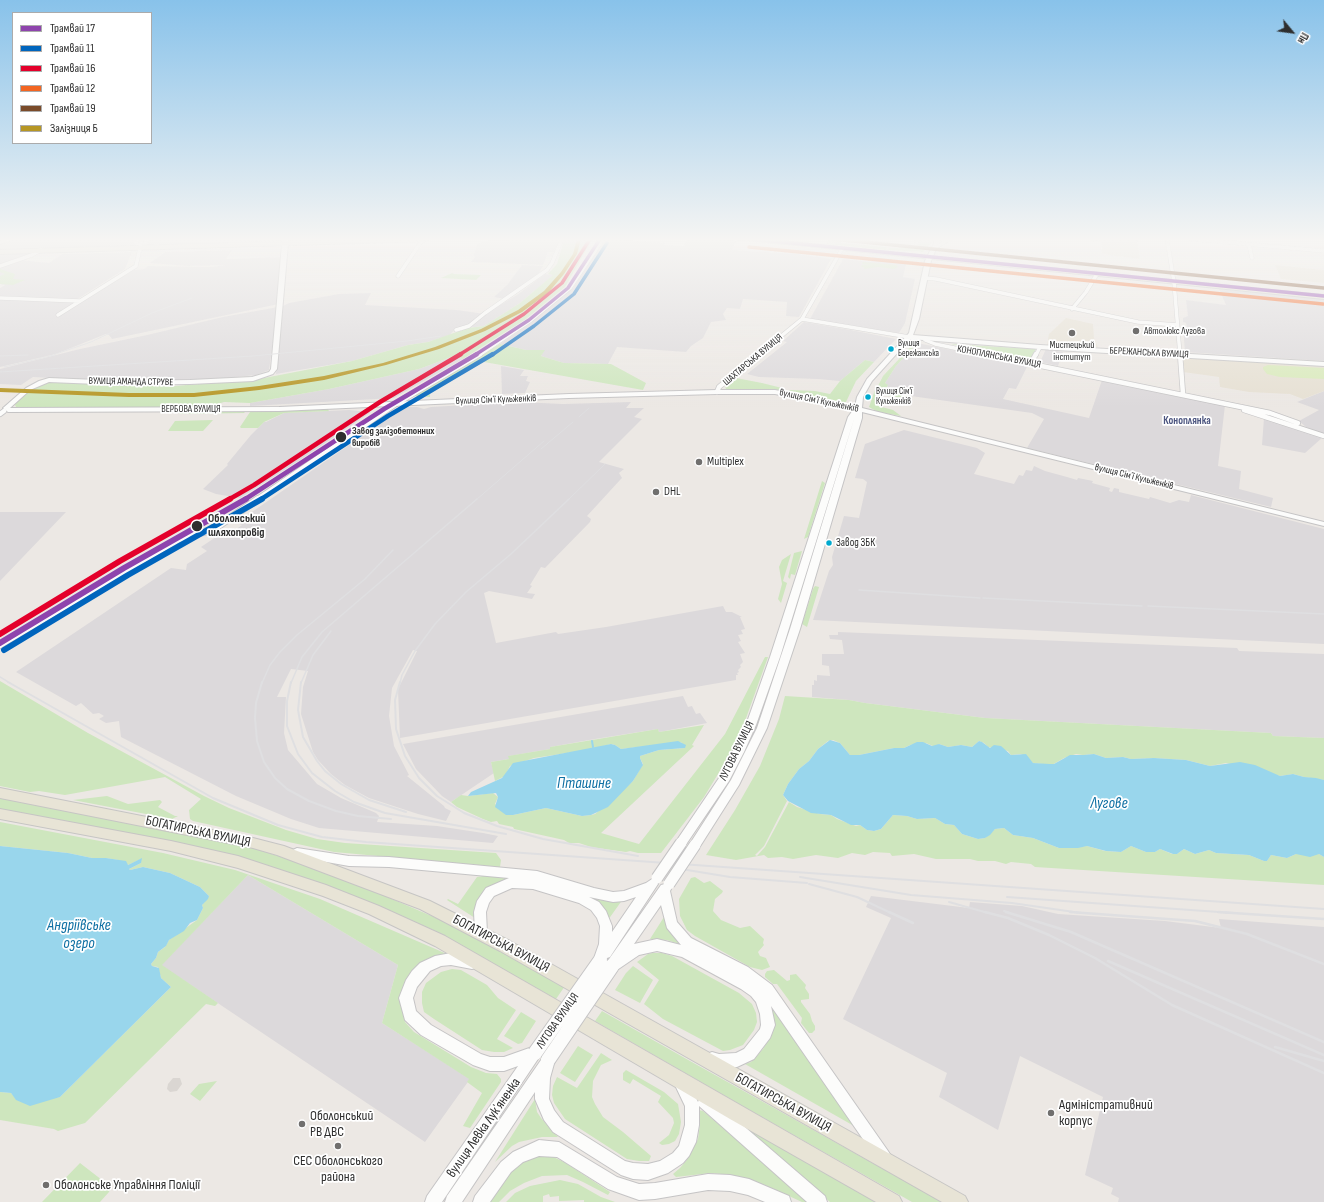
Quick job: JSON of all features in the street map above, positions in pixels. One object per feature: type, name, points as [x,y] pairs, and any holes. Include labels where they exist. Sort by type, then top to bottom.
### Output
[{"type":"main road","name":"ВУЛИЦЯ АМАНДА СТРУВЕ","points":[[3,410],[28,389],[41,382],[49,380],[122,383],[190,382],[253,378],[266,375],[274,369],[281,295]]},
{"type":"main road","name":"ЛУГОВА ВУЛИЦЯ","points":[[542,1057],[660,885],[695,845],[735,782],[762,728],[821,544],[859,418],[858,410],[860,397],[869,380],[909,338],[916,320],[921,295]]},
{"type":"main road","points":[[1307,295],[1324,297]]},
{"type":"main road","name":"КОНОПЛЯНСЬКА ВУЛИЦЯ","points":[[909,338],[925,340]]},
{"type":"main road","name":"БЕРЕЖАНСЬКА ВУЛИЦЯ","points":[[925,340],[1324,364]]},
{"type":"main road","name":"вулиця Сімʼї Кульженків","points":[[396,404],[717,392],[775,392],[858,410],[1324,524]]},
{"type":"main road","name":"ВЕРБОВА ВУЛИЦЯ","points":[[3,410],[280,409],[373,404],[389,406],[396,404]]},
{"type":"main road","name":"ЛУГОВА ВУЛИЦЯ","points":[[660,885],[681,844],[725,778],[751,725],[775,657],[851,417],[858,410]]},
{"type":"main road","name":"БОГАТИРСЬКА ВУЛИЦЯ","points":[[0,793],[200,832],[279,850],[425,905],[481,933],[959,1202]]},
{"type":"main road","name":"БОГАТИРСЬКА ВУЛИЦЯ","points":[[0,814],[172,846],[265,870],[326,891],[374,910],[418,930],[480,964],[894,1202]]},
{"type":"main road","points":[[279,850],[349,862],[389,862],[537,876],[594,893],[613,897],[624,896],[660,885],[671,924],[677,933],[686,942],[743,971],[767,989],[813,1053],[886,1161]]},
{"type":"main road","points":[[481,933],[480,912],[483,901],[490,892],[511,883],[533,884],[582,899],[595,906],[602,915],[606,926],[606,964],[635,950],[648,946],[665,946],[686,953],[746,985],[756,992],[764,1007],[768,1025],[765,1034],[749,1054],[737,1060],[719,1061],[698,1054]]},
{"type":"main road","points":[[480,964],[451,959],[440,960],[425,967],[411,984],[406,998],[410,1015],[426,1030],[478,1060],[490,1064],[504,1064],[542,1057],[542,1099],[549,1115],[558,1127],[621,1167],[633,1171],[648,1172],[663,1168],[678,1158],[684,1151],[692,1125],[692,1106],[680,1080]]},
{"type":"main road","name":"вулиця Левка Лукʼяненка","points":[[433,1202],[542,1057]]},
{"type":"main road","name":"вулиця Левка Лукʼяненка","points":[[453,1202],[542,1057]]},
{"type":"main road","name":"БОГАТИРСЬКА ВУЛИЦЯ","points":[[680,1080],[819,1202]]},
{"type":"main road","points":[[481,1202],[506,1167],[518,1157],[539,1148],[559,1150],[613,1184],[625,1189],[639,1192],[655,1192],[684,1185],[702,1183],[730,1183],[749,1187],[783,1202]]},
{"type":"street","points":[[58,315],[89,295]]},
{"type":"street","points":[[456,330],[469,326],[478,317],[510,295]]},
{"type":"street","points":[[0,645],[179,539],[214,529],[396,404],[470,361],[531,320],[561,295]]},
{"type":"street","name":"ШАХТАРСЬКА ВУЛИЦЯ","points":[[717,392],[719,388],[802,319],[816,295]]},
{"type":"street","points":[[1009,295],[1138,322],[1177,325]]},
{"type":"street","points":[[1072,309],[1083,295]]},
{"type":"street","points":[[1174,295],[1183,394]]},
{"type":"street","points":[[0,298],[80,301]]},
{"type":"street","name":"КОНОПЛЯНСЬКА ВУЛИЦЯ","points":[[802,319],[909,338]]},
{"type":"street","name":"КОНОПЛЯНСЬКА ВУЛИЦЯ","points":[[925,340],[935,344],[1270,412],[1298,423]]},
{"type":"street","points":[[1031,363],[1040,347]]},
{"type":"street","name":"КОНОПЛЯНСЬКА ВУЛИЦЯ","points":[[1220,402],[1324,436]]},
{"type":"shaded area","points":[[0,295],[84,295],[76,300]]},
{"type":"shaded area","points":[[92,295],[280,295],[279,304],[112,339],[106,334],[56,354],[0,367],[0,299],[80,302]]},
{"type":"shaded area","points":[[333,295],[370,295],[365,305],[457,310],[485,314],[517,295],[530,295],[484,326],[468,328],[457,327],[450,335],[428,342],[408,345],[352,361],[276,374],[283,306],[289,303]]},
{"type":"shaded area","points":[[496,295],[510,295],[504,299],[494,297]]},
{"type":"shaded area","points":[[564,295],[811,295],[799,317],[786,316],[787,302],[743,299],[740,309],[727,308],[723,314],[726,320],[711,322],[703,338],[691,346],[686,352],[617,347],[608,364],[564,363],[541,356],[544,350],[526,350],[500,344],[534,320]]},
{"type":"shaded area","points":[[823,295],[911,295],[905,323],[899,333],[810,319]]},
{"type":"shaded area","points":[[1222,295],[1283,295],[1324,299],[1324,361],[1185,352],[1183,327],[1187,327],[1186,323],[1183,322],[1183,318],[1188,316],[1186,300],[1226,305]]},
{"type":"shaded area","points":[[278,307],[269,370],[256,375],[183,382],[123,382],[33,377],[21,385],[0,384],[0,369],[80,349],[223,317]]},
{"type":"shaded area","name":"Мистецький інститут","points":[[1066,318],[1093,324],[1094,338],[1098,347],[1047,345],[1049,334]]},
{"type":"shaded area","points":[[804,322],[896,339],[874,362],[865,360],[840,381],[759,377],[747,374],[787,342],[783,341]]},
{"type":"shaded area","points":[[917,343],[1028,365],[1016,389],[1009,388],[1003,399],[1089,418],[1102,380],[1225,405],[1218,466],[1241,471],[1239,489],[1273,498],[1271,507],[1027,448],[1044,419],[1032,413],[911,396],[884,390],[888,386],[885,383],[896,366]]},
{"type":"shaded area","points":[[1046,349],[1063,352],[1058,366],[1040,362]]},
{"type":"shaded area","points":[[454,356],[463,359],[394,398],[250,406],[250,403],[329,389],[419,369]]},
{"type":"shaded area","points":[[1182,357],[1324,365],[1324,391],[1303,399],[1290,394],[1249,392],[1220,387],[1219,377],[1183,372]]},
{"type":"shaded area","points":[[501,366],[524,370],[520,376],[528,376],[526,381],[530,382],[525,393],[502,394]]},
{"type":"shaded area","points":[[1324,391],[1324,434],[1306,427],[1299,421],[1319,410],[1297,402]]},
{"type":"shaded area","points":[[520,402],[563,404],[631,402],[626,408],[644,408],[634,417],[642,419],[599,462],[624,469],[619,473],[622,478],[587,516],[591,519],[590,522],[545,568],[541,567],[527,593],[535,594],[532,599],[489,591],[484,593],[496,643],[556,632],[558,634],[606,627],[723,606],[726,612],[732,612],[742,617],[740,617],[745,629],[741,630],[743,634],[738,635],[741,641],[738,642],[745,653],[740,654],[743,662],[738,670],[738,675],[736,675],[736,680],[400,738],[398,690],[417,651],[413,650],[392,688],[389,716],[394,746],[409,775],[407,776],[445,808],[451,811],[446,821],[418,814],[369,798],[345,785],[331,774],[313,752],[301,714],[303,687],[308,671],[291,669],[277,697],[286,697],[284,733],[288,750],[317,784],[341,798],[376,813],[379,816],[377,822],[437,826],[498,836],[493,843],[319,828],[291,819],[236,796],[121,737],[119,721],[106,723],[99,719],[104,716],[99,713],[93,714],[81,703],[76,706],[16,672],[171,568],[186,570],[187,564],[207,551],[201,547],[225,531],[231,533],[242,525],[236,523],[404,407],[417,407],[424,409],[431,407]]},
{"type":"shaded area","points":[[349,410],[371,412],[240,498],[216,494],[203,489],[228,465],[227,464],[251,435],[264,422],[284,413]]},
{"type":"shaded area","points":[[1264,418],[1323,437],[1305,453],[1262,445]]},
{"type":"shaded area","points":[[904,430],[977,448],[985,453],[974,474],[1014,484],[1019,475],[1023,476],[1026,470],[1032,471],[1034,466],[1045,471],[1077,480],[1078,478],[1093,481],[1092,483],[1110,488],[1109,491],[1112,492],[1114,488],[1119,489],[1119,492],[1149,499],[1150,497],[1170,503],[1179,500],[1189,502],[1191,495],[1324,529],[1324,644],[813,620],[829,571],[833,565],[832,557],[844,516],[859,518],[867,482],[863,479],[855,478],[865,444]]},
{"type":"shaded area","points":[[0,512],[66,512],[0,581]]},
{"type":"shaded area","points":[[838,632],[1237,648],[1239,651],[1324,654],[1324,738],[1273,736],[1271,733],[985,718],[849,700],[812,697],[812,685],[814,685],[814,680],[817,681],[817,675],[830,676],[829,666],[822,665],[822,654],[844,654],[842,640],[830,639],[829,635],[838,635]]},
{"type":"shaded area","points":[[683,696],[688,707],[692,706],[696,714],[700,713],[707,723],[659,732],[658,729],[595,739],[509,756],[509,759],[491,762],[494,773],[451,802],[442,796],[416,769],[403,744]]},
{"type":"shaded area","points":[[248,875],[398,965],[382,1023],[470,1079],[425,1142],[161,965]]},
{"type":"shaded area","points":[[871,896],[969,908],[970,902],[1022,906],[1058,914],[1165,921],[1221,928],[1219,919],[1324,927],[1324,1202],[1118,1202],[1119,1198],[1111,1194],[1113,1188],[1085,1175],[1103,1097],[1020,1056],[998,1130],[939,1097],[947,1073],[843,1019],[891,918],[866,907]]},
{"type":"shaded area","points":[[173,1078],[180,1078],[182,1084],[177,1091],[170,1092],[167,1089],[168,1084]]},
{"type":"green space","points":[[529,295],[555,295],[526,319],[463,359],[454,356],[419,369],[329,389],[250,403],[224,402],[211,406],[23,408],[16,407],[15,405],[20,396],[45,382],[57,381],[116,385],[175,386],[259,379],[352,361],[408,345],[428,342],[468,328],[484,326],[520,303]]},
{"type":"green space","points":[[915,342],[917,343],[896,366],[885,383],[888,385],[885,390],[911,396],[897,397],[883,395],[878,399],[878,406],[893,410],[901,416],[878,412],[869,407],[876,387],[883,376]]},
{"type":"green space","points":[[500,344],[526,350],[545,350],[541,356],[564,363],[611,364],[646,383],[643,390],[484,362],[478,363],[430,391],[430,397],[413,396]]},
{"type":"green space","points":[[950,344],[1036,349],[1030,360]]},
{"type":"green space","points":[[865,360],[874,362],[856,381],[846,402],[841,403],[788,391],[815,391],[830,394],[840,381]]},
{"type":"green space","points":[[1268,365],[1324,368],[1324,379],[1280,377],[1267,374],[1263,367]]},
{"type":"green space","points":[[736,378],[782,388],[781,390],[726,389],[725,386]]},
{"type":"green space","points":[[327,408],[329,411],[284,413],[264,422],[258,428],[240,427],[250,412]]},
{"type":"green space","points":[[181,412],[244,412],[245,413],[179,414]]},
{"type":"green space","points":[[213,420],[203,431],[168,431],[175,421]]},
{"type":"green space","points":[[822,481],[825,483],[808,537],[804,539]]},
{"type":"green space","points":[[802,551],[795,575],[791,574],[790,579],[788,577],[794,553]]},
{"type":"green space","points":[[791,554],[783,581],[787,583],[781,603],[778,599],[782,584],[779,567],[782,560]]},
{"type":"green space","points":[[815,586],[819,587],[807,627],[802,624]]},
{"type":"green space","points":[[765,657],[768,657],[745,721],[729,756],[704,797],[661,853],[626,852],[591,847],[579,843],[569,843],[564,840],[514,829],[513,827],[499,824],[497,821],[491,822],[457,807],[451,802],[461,795],[468,796],[493,793],[498,797],[495,804],[513,815],[546,808],[582,816],[595,814],[633,781],[643,764],[640,756],[659,750],[685,748],[681,742],[621,749],[611,744],[588,750],[534,758],[510,766],[505,776],[495,781],[491,762],[509,759],[508,756],[550,749],[550,747],[658,729],[659,732],[704,725],[692,745],[694,746],[601,833],[639,844],[725,734]]},
{"type":"green space","points":[[0,681],[88,733],[204,796],[229,808],[286,830],[317,839],[345,843],[496,853],[501,860],[500,867],[334,852],[193,821],[190,819],[189,810],[201,799],[165,777],[65,795],[39,791],[30,792],[0,786]]},
{"type":"green space","points":[[785,696],[849,700],[985,718],[1271,733],[1273,736],[1324,738],[1324,780],[1293,774],[1280,776],[1226,763],[1210,766],[1186,760],[1154,758],[1131,759],[1123,757],[1106,758],[1094,754],[1076,754],[1064,758],[1052,765],[1033,763],[1021,754],[1011,755],[1008,751],[988,747],[979,741],[972,747],[961,745],[948,747],[939,744],[935,747],[926,743],[910,745],[904,748],[894,748],[859,755],[850,755],[840,743],[833,740],[828,741],[818,749],[809,761],[799,769],[788,784],[783,795],[787,801],[764,846],[755,855],[757,856],[765,847],[789,802],[797,807],[820,814],[831,815],[837,819],[856,826],[860,825],[867,830],[874,831],[881,829],[893,815],[907,816],[917,819],[935,818],[945,824],[954,825],[962,834],[978,839],[985,838],[995,829],[1004,828],[1013,835],[1033,838],[1059,848],[1087,846],[1105,851],[1121,852],[1131,846],[1146,852],[1155,852],[1160,849],[1172,854],[1177,854],[1184,849],[1195,854],[1209,850],[1216,853],[1249,855],[1264,861],[1267,861],[1271,855],[1287,858],[1296,854],[1319,854],[1324,857],[1324,885],[1035,867],[1031,864],[1011,862],[1006,864],[995,861],[978,861],[970,859],[936,859],[914,854],[892,856],[890,853],[873,852],[865,855],[852,853],[838,858],[816,855],[793,859],[782,857],[768,858],[764,855],[736,860],[706,855],[735,810],[760,766],[779,719]]},
{"type":"green space","points":[[107,796],[128,804],[160,800],[162,802],[158,807],[175,816],[178,816],[172,819],[73,800]]},
{"type":"green space","points":[[0,798],[249,847],[278,856],[338,876],[441,920],[565,986],[556,999],[433,930],[329,887],[0,809]]},
{"type":"green space","points":[[0,822],[163,853],[235,870],[320,899],[447,954],[434,957],[402,1006],[405,1022],[414,1032],[471,1067],[486,1073],[497,1074],[501,1079],[501,1082],[470,1128],[463,1126],[482,1093],[467,1082],[469,1079],[382,1023],[398,965],[248,875],[162,965],[218,1003],[215,1006],[206,1004],[85,1123],[58,1131],[54,1129],[0,1120],[0,1092],[11,1093],[17,1100],[21,1101],[60,1097],[171,987],[161,978],[158,967],[152,966],[151,964],[156,958],[158,952],[165,947],[169,940],[197,920],[203,908],[202,905],[209,896],[200,887],[170,873],[143,867],[129,869],[141,863],[141,859],[128,865],[118,860],[106,858],[92,858],[68,853],[0,846]]},
{"type":"green space","points":[[490,875],[513,878],[500,882],[488,889],[475,918],[447,900],[448,899],[458,904],[477,877]]},
{"type":"green space","points":[[695,877],[704,883],[710,881],[723,891],[715,899],[713,911],[721,920],[740,928],[750,926],[764,939],[764,945],[758,952],[760,956],[766,958],[770,967],[762,970],[750,967],[687,930],[680,916],[679,899],[691,878]]},
{"type":"green space","points":[[594,897],[623,899],[608,920],[605,912]]},
{"type":"green space","points":[[664,917],[668,926],[680,942],[679,944],[667,940],[650,939]]},
{"type":"green space","points":[[662,953],[672,956],[739,993],[752,1004],[756,1013],[757,1022],[754,1030],[743,1045],[723,1051],[663,1019],[644,1004],[659,980],[637,962],[648,954]]},
{"type":"green space","points":[[633,966],[653,980],[640,1003],[615,990],[626,973]]},
{"type":"green space","points":[[452,969],[461,970],[487,985],[498,998],[516,1010],[497,1039],[513,1048],[504,1052],[482,1050],[424,1012],[422,992],[426,983],[441,972]]},
{"type":"green space","points":[[774,970],[787,981],[790,980],[790,975],[796,974],[806,985],[805,988],[809,994],[809,999],[801,1000],[801,1002],[810,1014],[815,1026],[815,1030],[812,1033],[809,1033],[801,1023],[802,1018],[777,984],[773,984],[765,977],[767,971]]},
{"type":"green space","points":[[770,1001],[854,1126],[745,1064],[751,1062],[763,1049],[773,1032],[774,1020]]},
{"type":"green space","points":[[602,1011],[942,1202],[912,1202],[595,1021]]},
{"type":"green space","points":[[521,1012],[536,1021],[522,1043],[518,1044],[504,1036]]},
{"type":"green space","points":[[578,1046],[593,1055],[575,1082],[560,1073]]},
{"type":"green space","points":[[601,1053],[612,1060],[601,1065],[593,1081],[592,1097],[595,1104],[603,1117],[651,1156],[649,1161],[627,1159],[565,1119],[554,1103],[552,1095],[553,1086],[557,1077],[577,1088]]},
{"type":"green space","points":[[626,1070],[664,1092],[678,1104],[681,1122],[679,1134],[675,1141],[662,1145],[659,1143],[669,1135],[674,1123],[673,1118],[658,1102],[661,1096],[633,1079],[630,1084],[623,1080],[623,1073]]},
{"type":"green space","points":[[217,1081],[200,1101],[190,1094],[199,1084]]},
{"type":"green space","points":[[535,1099],[537,1112],[558,1137],[542,1137],[519,1142],[512,1146],[495,1162]]},
{"type":"green space","points":[[699,1110],[703,1111],[809,1202],[802,1202],[765,1185],[732,1175],[711,1173],[676,1177],[673,1174],[686,1161],[698,1139],[700,1124]]},
{"type":"green space","points":[[734,1118],[877,1202],[830,1202]]},
{"type":"green space","points":[[549,1155],[564,1162],[610,1192],[608,1195],[567,1175],[542,1176],[524,1183],[510,1191],[499,1202],[487,1202],[509,1170],[530,1156]]},
{"type":"green space","points":[[80,1163],[111,1187],[109,1192],[100,1202],[42,1202]]},
{"type":"green space","points":[[560,1180],[578,1184],[601,1197],[615,1202],[584,1202],[584,1200],[559,1201],[559,1196],[550,1197],[549,1194],[543,1196],[543,1202],[506,1202],[515,1193],[530,1186]]},
{"type":"water","name":"Лугове","points":[[830,740],[840,743],[850,755],[859,755],[894,748],[904,748],[917,742],[923,742],[932,746],[939,744],[948,747],[961,745],[972,747],[979,741],[990,748],[994,745],[1001,746],[1011,755],[1026,754],[1033,763],[1054,764],[1070,755],[1094,754],[1106,758],[1123,757],[1131,759],[1154,758],[1186,760],[1210,766],[1240,762],[1255,765],[1280,776],[1293,774],[1316,778],[1324,780],[1324,857],[1319,854],[1310,857],[1296,854],[1287,858],[1271,855],[1267,861],[1264,861],[1249,855],[1216,853],[1209,850],[1195,854],[1184,849],[1177,854],[1173,854],[1160,849],[1155,852],[1146,852],[1131,846],[1121,852],[1106,851],[1087,846],[1078,848],[1059,848],[1033,838],[1013,835],[1004,828],[995,829],[985,838],[978,839],[962,834],[954,825],[945,824],[935,818],[917,819],[907,816],[893,815],[881,829],[874,831],[867,830],[860,825],[851,825],[831,815],[811,813],[788,801],[783,795],[788,784],[799,769],[809,761],[818,749]]},
{"type":"water","name":"Пташине","points":[[678,741],[686,745],[685,748],[659,750],[640,756],[643,765],[633,781],[608,807],[591,815],[582,816],[546,808],[513,815],[506,815],[495,807],[498,797],[496,793],[468,796],[471,792],[502,778],[513,763],[611,744],[621,749]]},
{"type":"water","name":"Андріївське озеро","points":[[0,846],[68,853],[92,858],[106,858],[126,861],[128,865],[142,858],[141,863],[129,869],[143,867],[170,873],[200,887],[209,896],[202,905],[203,908],[197,920],[190,923],[184,931],[169,940],[166,946],[158,952],[156,958],[151,964],[152,966],[159,968],[161,978],[171,987],[60,1097],[30,1106],[16,1100],[11,1093],[0,1092]]},
{"type":"waterway","points":[[592,741],[593,747]]},
{"type":"railway","points":[[50,356],[91,342],[152,313],[192,298]]},
{"type":"railway","points":[[0,372],[253,356],[407,341],[441,336]]},
{"type":"railway","points":[[0,356],[28,355]]},
{"type":"railway","points":[[4,367],[55,355]]},
{"type":"railway","points":[[579,417],[589,408]]},
{"type":"railway","points":[[541,449],[573,422]]},
{"type":"railway","points":[[476,500],[544,441]]},
{"type":"railway","points":[[568,500],[605,464]]},
{"type":"railway","points":[[291,683],[302,657],[322,632],[477,499]]},
{"type":"railway","points":[[400,683],[402,675],[415,651],[435,624],[466,592],[511,554],[569,499]]},
{"type":"railway","points":[[262,683],[270,665],[280,652],[297,635],[365,579],[393,550]]},
{"type":"railway","points":[[859,590],[980,598]]},
{"type":"railway","points":[[983,598],[1142,606]]},
{"type":"railway","points":[[1148,606],[1324,614]]},
{"type":"railway","points":[[301,683],[313,655],[331,631]]},
{"type":"railway","points":[[0,677],[10,683]]},
{"type":"railway","points":[[8,682],[213,798],[278,825],[322,837],[366,842],[1324,909]]},
{"type":"railway","points":[[262,682],[256,703],[255,718],[257,741],[264,762],[275,778],[287,789],[309,801],[336,811],[358,816],[391,819]]},
{"type":"railway","points":[[291,682],[287,701],[287,726],[298,754],[312,773],[335,791],[354,802],[385,813],[506,834]]},
{"type":"railway","points":[[301,682],[298,710],[303,737],[317,761],[325,771],[341,784],[369,800],[406,812]]},
{"type":"railway","points":[[400,682],[395,700],[396,729],[405,756],[419,778],[437,796],[464,813],[497,826],[543,839],[638,856]]},
{"type":"railway","points":[[681,869],[730,877],[807,883]]},
{"type":"railway","points":[[800,877],[911,895],[1012,903],[1078,913]]},
{"type":"railway","points":[[809,884],[857,897],[891,913]]},
{"type":"railway","points":[[1007,897],[1231,913]]},
{"type":"railway","points":[[949,902],[988,913]]},
{"type":"railway","points":[[1004,911],[1010,913]]},
{"type":"railway","points":[[889,912],[913,923]]},
{"type":"railway","points":[[985,912],[1008,918],[1049,935],[1095,958],[1172,1005],[1324,1073]]},
{"type":"railway","points":[[1006,912],[1071,932],[1324,1042]]},
{"type":"railway","points":[[1070,912],[1078,913]]},
{"type":"railway","points":[[1218,912],[1231,913]]},
{"type":"railway","points":[[1078,913],[1195,921],[1247,934],[1324,964]]},
{"type":"railway","points":[[1231,913],[1324,919]]},
{"type":"railway","points":[[1108,961],[1324,1055]]},
{"type":"railway","points":[[1275,1047],[1324,1061]]},
{"type":"tram line","name":"16","points":[[0,634],[120,561],[254,485],[380,402],[496,333],[524,314],[547,295]]},
{"type":"tram line","name":"17","points":[[0,643],[124,568],[258,492],[384,409],[500,340],[529,320],[559,295]]},
{"type":"tram line","name":"11","points":[[4,650],[128,575],[262,499],[388,416],[505,347],[573,295]]},
{"type":"tram line","name":"12","points":[[1233,295],[1323,304]]},
{"type":"tram line","name":"17","points":[[1315,295],[1324,296]]},
{"type":"rail line","name":"Б","points":[[0,390],[129,395],[194,395],[259,388],[324,378],[384,364],[437,348],[483,330],[520,311],[542,295]]},
{"type":"place","name":"Автолюкс Лугова","points":[[1136,331]]},
{"type":"place","name":"Мистецький інститут","points":[[1072,333]]},
{"type":"place","name":"Вулиця Бережанська","points":[[891,349]]},
{"type":"place","name":"Вулиця Сім'ї Кульженків","points":[[868,397]]},
{"type":"place","name":"Завод залізобетонних виробів","points":[[341,437]]},
{"type":"place","name":"Multiplex","points":[[699,462]]},
{"type":"place","name":"DHL","points":[[656,492]]},
{"type":"place","name":"Оболонський шляхопровід","points":[[197,526]]},
{"type":"place","name":"Завод ЗБК","points":[[829,543]]},
{"type":"place","name":"Адміністративний корпус","points":[[1051,1113]]},
{"type":"place","name":"Оболонський РВ ДВС","points":[[302,1124]]},
{"type":"place","name":"СЕС Оболонського района","points":[[338,1146]]},
{"type":"place","name":"Оболонське Управління Поліції","points":[[46,1185]]},
{"type":"district","name":"Коноплянка","points":[[1187,421]]}]
